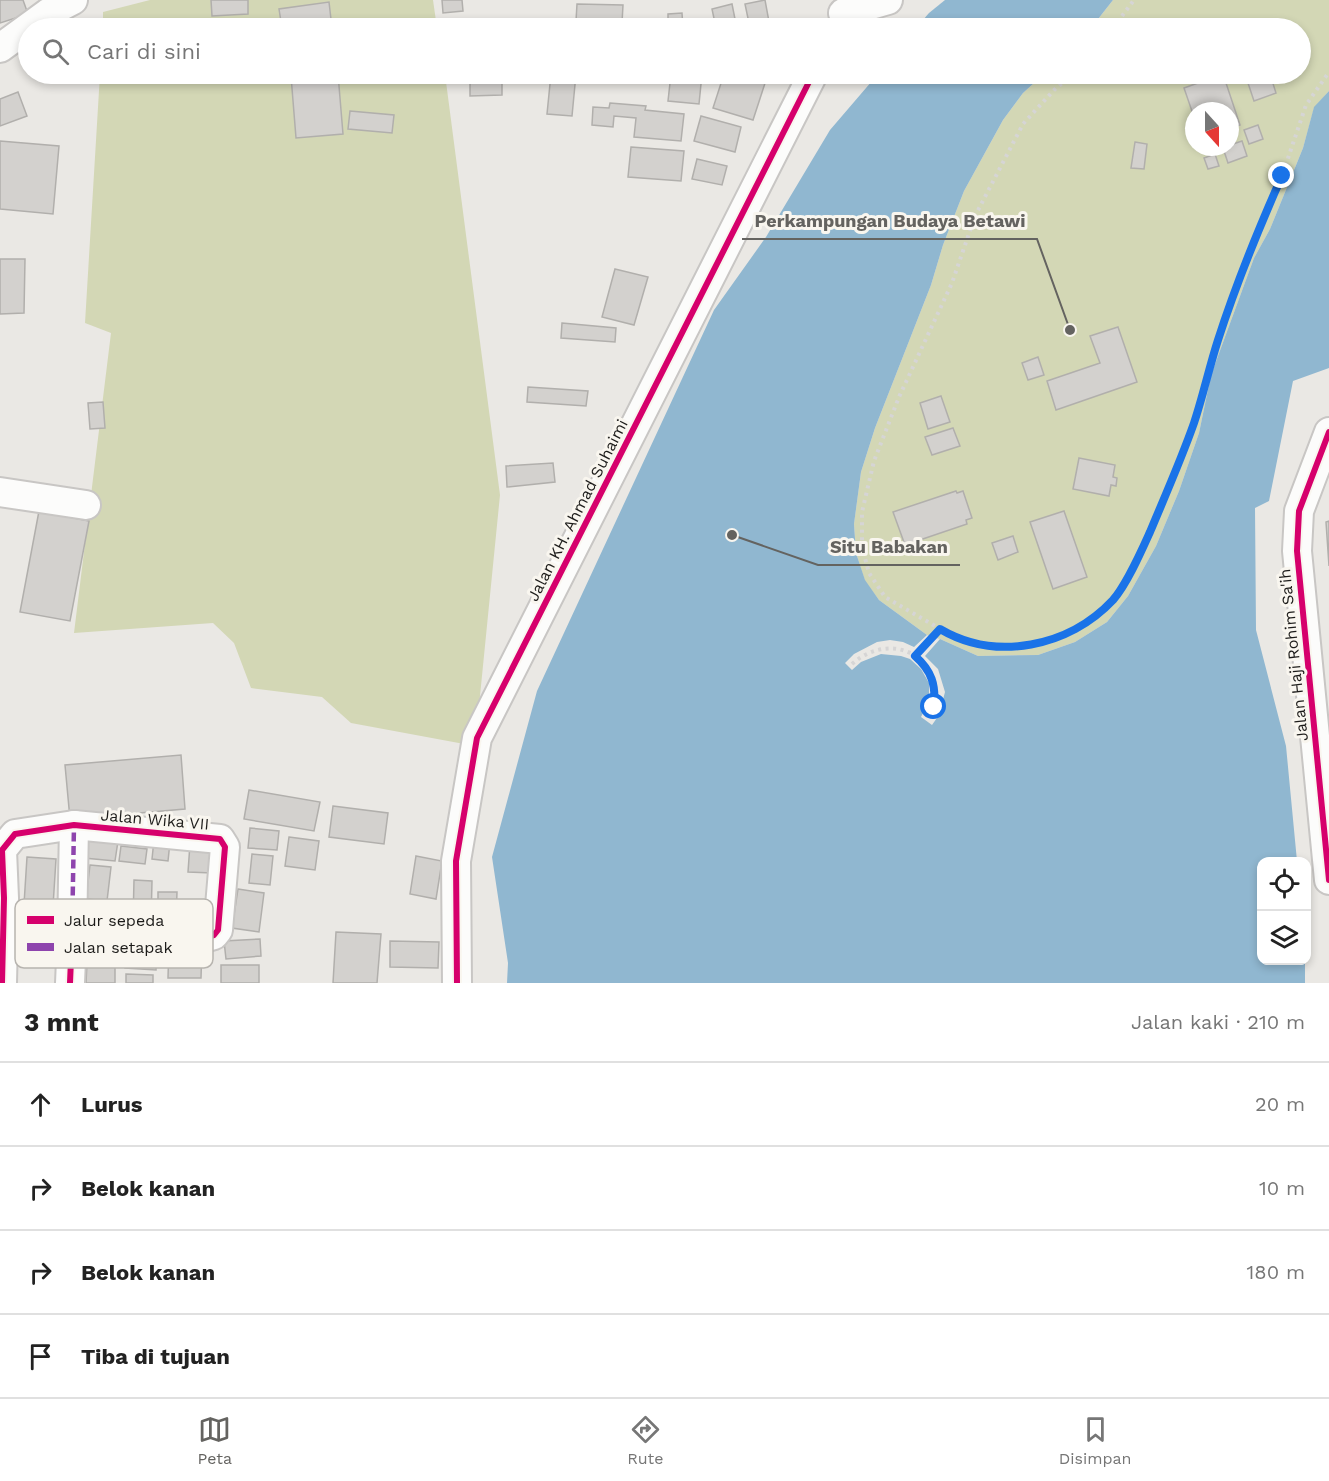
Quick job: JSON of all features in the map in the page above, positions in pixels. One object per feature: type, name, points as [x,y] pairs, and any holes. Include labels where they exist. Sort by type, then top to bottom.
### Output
[{"type":"street","points":[[41,18],[73,0]]},
{"type":"street","points":[[841,14],[888,0]]},
{"type":"street","points":[[0,48],[18,35]]},
{"type":"street","name":"Jalan KH. Ahmad Suhaimi","points":[[457,983],[456,861],[477,738],[808,84]]},
{"type":"street","name":"Jalan Haji Rohim Sa'ih","points":[[1329,432],[1299,512],[1297,551],[1329,880]]},
{"type":"street","points":[[0,492],[86,505]]},
{"type":"street","points":[[73,899],[74,825]]},
{"type":"street","name":"Jalan Wika VII","points":[[2,898],[2,850],[15,834],[74,825],[220,839],[225,847],[218,930],[213,935]]},
{"type":"street","points":[[2,898],[2,983]]},
{"type":"street","points":[[70,983],[71,968]]},
{"type":"path","points":[[1120,18],[1134,0]]},
{"type":"path","points":[[1061,84],[1023,124],[975,216],[952,283],[899,397],[874,461],[862,512],[862,547],[868,573],[885,597],[954,638],[1000,648],[1046,642],[1086,624],[1114,598],[1139,556],[1193,424],[1217,342],[1249,249],[1285,167],[1306,105],[1329,72]]},
{"type":"path","points":[[915,656],[940,629]]},
{"type":"path","points":[[852,664],[861,656],[882,648],[894,648],[915,656],[924,664],[934,684],[934,707],[930,717]]},
{"type":"green space","points":[[150,0],[433,0],[436,18],[103,18],[103,12]]},
{"type":"green space","points":[[1113,0],[1329,0],[1329,91],[1314,108],[1303,148],[1270,229],[1254,258],[1211,375],[1199,433],[1179,491],[1156,546],[1128,596],[1107,622],[1075,642],[1038,655],[978,656],[927,635],[879,600],[865,581],[856,553],[854,524],[861,472],[875,428],[931,285],[943,245],[964,191],[1003,120],[1023,93],[1033,84],[1311,84],[1311,18],[1099,18]]},
{"type":"green space","points":[[99,84],[446,84],[500,495],[475,746],[351,723],[322,697],[251,688],[234,643],[213,623],[74,633],[111,333],[85,323]]},
{"type":"water","points":[[945,0],[1113,0],[1099,18],[925,18]]},
{"type":"water","points":[[869,84],[1033,84],[1023,93],[1003,120],[964,191],[943,245],[931,285],[875,428],[861,472],[854,524],[856,553],[865,580],[879,600],[927,635],[978,656],[1038,655],[1075,642],[1107,622],[1128,596],[1156,546],[1179,491],[1199,433],[1211,375],[1254,258],[1270,229],[1303,148],[1314,107],[1329,91],[1329,368],[1293,381],[1269,501],[1255,508],[1256,630],[1286,746],[1297,857],[1257,857],[1257,965],[1305,965],[1305,983],[507,983],[508,963],[492,857],[537,691],[714,310],[766,237],[830,130]]},
{"type":"pier","points":[[927,635],[940,639],[925,656],[938,669],[945,692],[939,715],[932,725],[921,717],[929,701],[929,683],[921,669],[910,659],[881,654],[861,662],[852,670],[845,663],[854,654],[877,642],[890,640],[914,647]]},
{"type":"building","points":[[0,0],[23,0],[28,14],[0,23]]},
{"type":"building","points":[[211,0],[248,0],[248,14],[212,16]]},
{"type":"building","points":[[442,0],[462,0],[463,11],[443,13]]},
{"type":"building","points":[[765,0],[768,18],[748,18],[745,4]]},
{"type":"building","points":[[329,2],[331,18],[280,18],[279,9]]},
{"type":"building","points":[[577,4],[623,5],[622,18],[576,18]]},
{"type":"building","points":[[732,4],[735,18],[714,18],[712,9]]},
{"type":"building","points":[[682,13],[682,18],[668,18],[668,14]]},
{"type":"building","points":[[292,84],[339,84],[343,134],[296,138]]},
{"type":"building","points":[[470,84],[502,84],[502,95],[470,96]]},
{"type":"building","points":[[550,84],[575,84],[572,116],[547,114]]},
{"type":"building","points":[[670,84],[701,84],[699,104],[668,101]]},
{"type":"building","points":[[721,84],[765,84],[753,120],[713,108]]},
{"type":"building","points":[[1195,84],[1226,84],[1232,102],[1189,102],[1184,88]]},
{"type":"building","points":[[1248,84],[1273,84],[1276,93],[1254,101]]},
{"type":"building","points":[[18,92],[27,116],[0,126],[0,99]]},
{"type":"building","points":[[610,103],[646,106],[645,110],[684,114],[681,141],[634,137],[636,118],[614,116],[613,127],[592,125],[593,107],[609,108]]},
{"type":"building","points":[[350,111],[394,115],[392,133],[348,129]]},
{"type":"building","points":[[701,116],[741,127],[735,152],[694,141]]},
{"type":"building","points":[[1258,125],[1263,139],[1249,144],[1244,130]]},
{"type":"building","points":[[0,141],[59,146],[53,214],[0,209]]},
{"type":"building","points":[[1242,141],[1247,156],[1228,163],[1226,156],[1239,156],[1239,142]]},
{"type":"building","points":[[1135,142],[1147,144],[1144,169],[1131,168]]},
{"type":"building","points":[[631,147],[684,151],[681,181],[628,177]]},
{"type":"building","points":[[1216,156],[1219,166],[1208,169],[1204,158]]},
{"type":"building","points":[[697,159],[727,166],[722,185],[692,179]]},
{"type":"building","points":[[0,259],[25,259],[24,313],[0,314]]},
{"type":"building","points":[[615,269],[648,277],[634,325],[602,317]]},
{"type":"building","points":[[562,323],[616,328],[615,342],[561,338]]},
{"type":"building","points":[[1118,327],[1137,382],[1056,410],[1047,381],[1100,363],[1090,336]]},
{"type":"building","points":[[1038,357],[1044,375],[1028,380],[1022,363]]},
{"type":"building","points":[[528,387],[588,391],[586,406],[527,402]]},
{"type":"building","points":[[941,396],[950,422],[928,429],[920,403]]},
{"type":"building","points":[[103,402],[105,428],[90,429],[88,403]]},
{"type":"building","points":[[953,428],[960,446],[932,455],[925,437]]},
{"type":"building","points":[[1079,458],[1115,465],[1113,477],[1117,478],[1116,486],[1111,485],[1109,496],[1073,489]]},
{"type":"building","points":[[553,463],[555,482],[507,487],[506,466]]},
{"type":"building","points":[[956,491],[957,493],[963,491],[972,518],[966,520],[967,524],[905,545],[893,512]]},
{"type":"building","points":[[39,511],[89,521],[70,621],[20,612]]},
{"type":"building","points":[[1064,511],[1087,577],[1053,589],[1030,522]]},
{"type":"building","points":[[1329,521],[1329,566],[1326,522]]},
{"type":"building","points":[[1013,536],[1018,552],[998,560],[992,543]]},
{"type":"building","points":[[181,755],[185,809],[70,819],[65,765]]},
{"type":"building","points":[[249,790],[320,802],[314,831],[244,819]]},
{"type":"building","points":[[333,806],[388,813],[384,844],[329,837]]},
{"type":"building","points":[[250,828],[279,831],[277,850],[248,848]]},
{"type":"building","points":[[289,837],[319,841],[315,870],[285,866]]},
{"type":"building","points":[[86,838],[118,841],[115,861],[84,858]]},
{"type":"building","points":[[154,840],[170,842],[168,861],[152,859]]},
{"type":"building","points":[[190,844],[213,845],[212,873],[188,872]]},
{"type":"building","points":[[121,846],[147,849],[145,864],[119,861]]},
{"type":"building","points":[[252,854],[273,856],[270,885],[249,883]]},
{"type":"building","points":[[416,856],[442,861],[436,899],[410,894]]},
{"type":"building","points":[[27,857],[56,859],[53,899],[24,899]]},
{"type":"building","points":[[90,865],[111,867],[107,899],[86,899]]},
{"type":"building","points":[[134,880],[152,881],[152,899],[134,899]]},
{"type":"building","points":[[238,889],[264,893],[259,932],[232,928]]},
{"type":"building","points":[[158,892],[177,892],[177,899],[158,899]]},
{"type":"building","points":[[213,904],[215,904],[213,927]]},
{"type":"building","points":[[336,932],[381,934],[377,983],[333,983]]},
{"type":"building","points":[[260,939],[261,956],[226,959],[224,941]]},
{"type":"building","points":[[390,941],[439,942],[438,968],[390,967]]},
{"type":"building","points":[[221,965],[259,965],[259,983],[221,983]]},
{"type":"building","points":[[87,968],[115,968],[115,983],[86,983]]},
{"type":"building","points":[[125,968],[156,968],[156,970]]},
{"type":"building","points":[[168,968],[201,968],[201,978],[168,978]]},
{"type":"building","points":[[126,974],[153,975],[153,983],[126,983]]},
{"type":"marked path","points":[[73,899],[74,825]]},
{"type":"cycle path","points":[[457,983],[456,861],[477,738],[808,84]]},
{"type":"cycle path","points":[[1329,432],[1299,511],[1297,551],[1329,880]]},
{"type":"cycle path","points":[[2,983],[4,898],[2,850],[15,834],[74,825],[220,839],[225,847],[218,930],[213,935]]},
{"type":"cycle path","points":[[70,983],[71,968]]},
{"type":"place","name":"Perkampungan Budaya Betawi","points":[[1070,330]]},
{"type":"place","name":"Situ Babakan","points":[[732,535]]},
{"type":"route","points":[[934,707],[934,684],[930,673],[915,656],[940,629],[954,638],[1000,648],[1046,642],[1086,624],[1114,598],[1139,556],[1163,501],[1193,424],[1217,342],[1249,249],[1282,176]]}]
